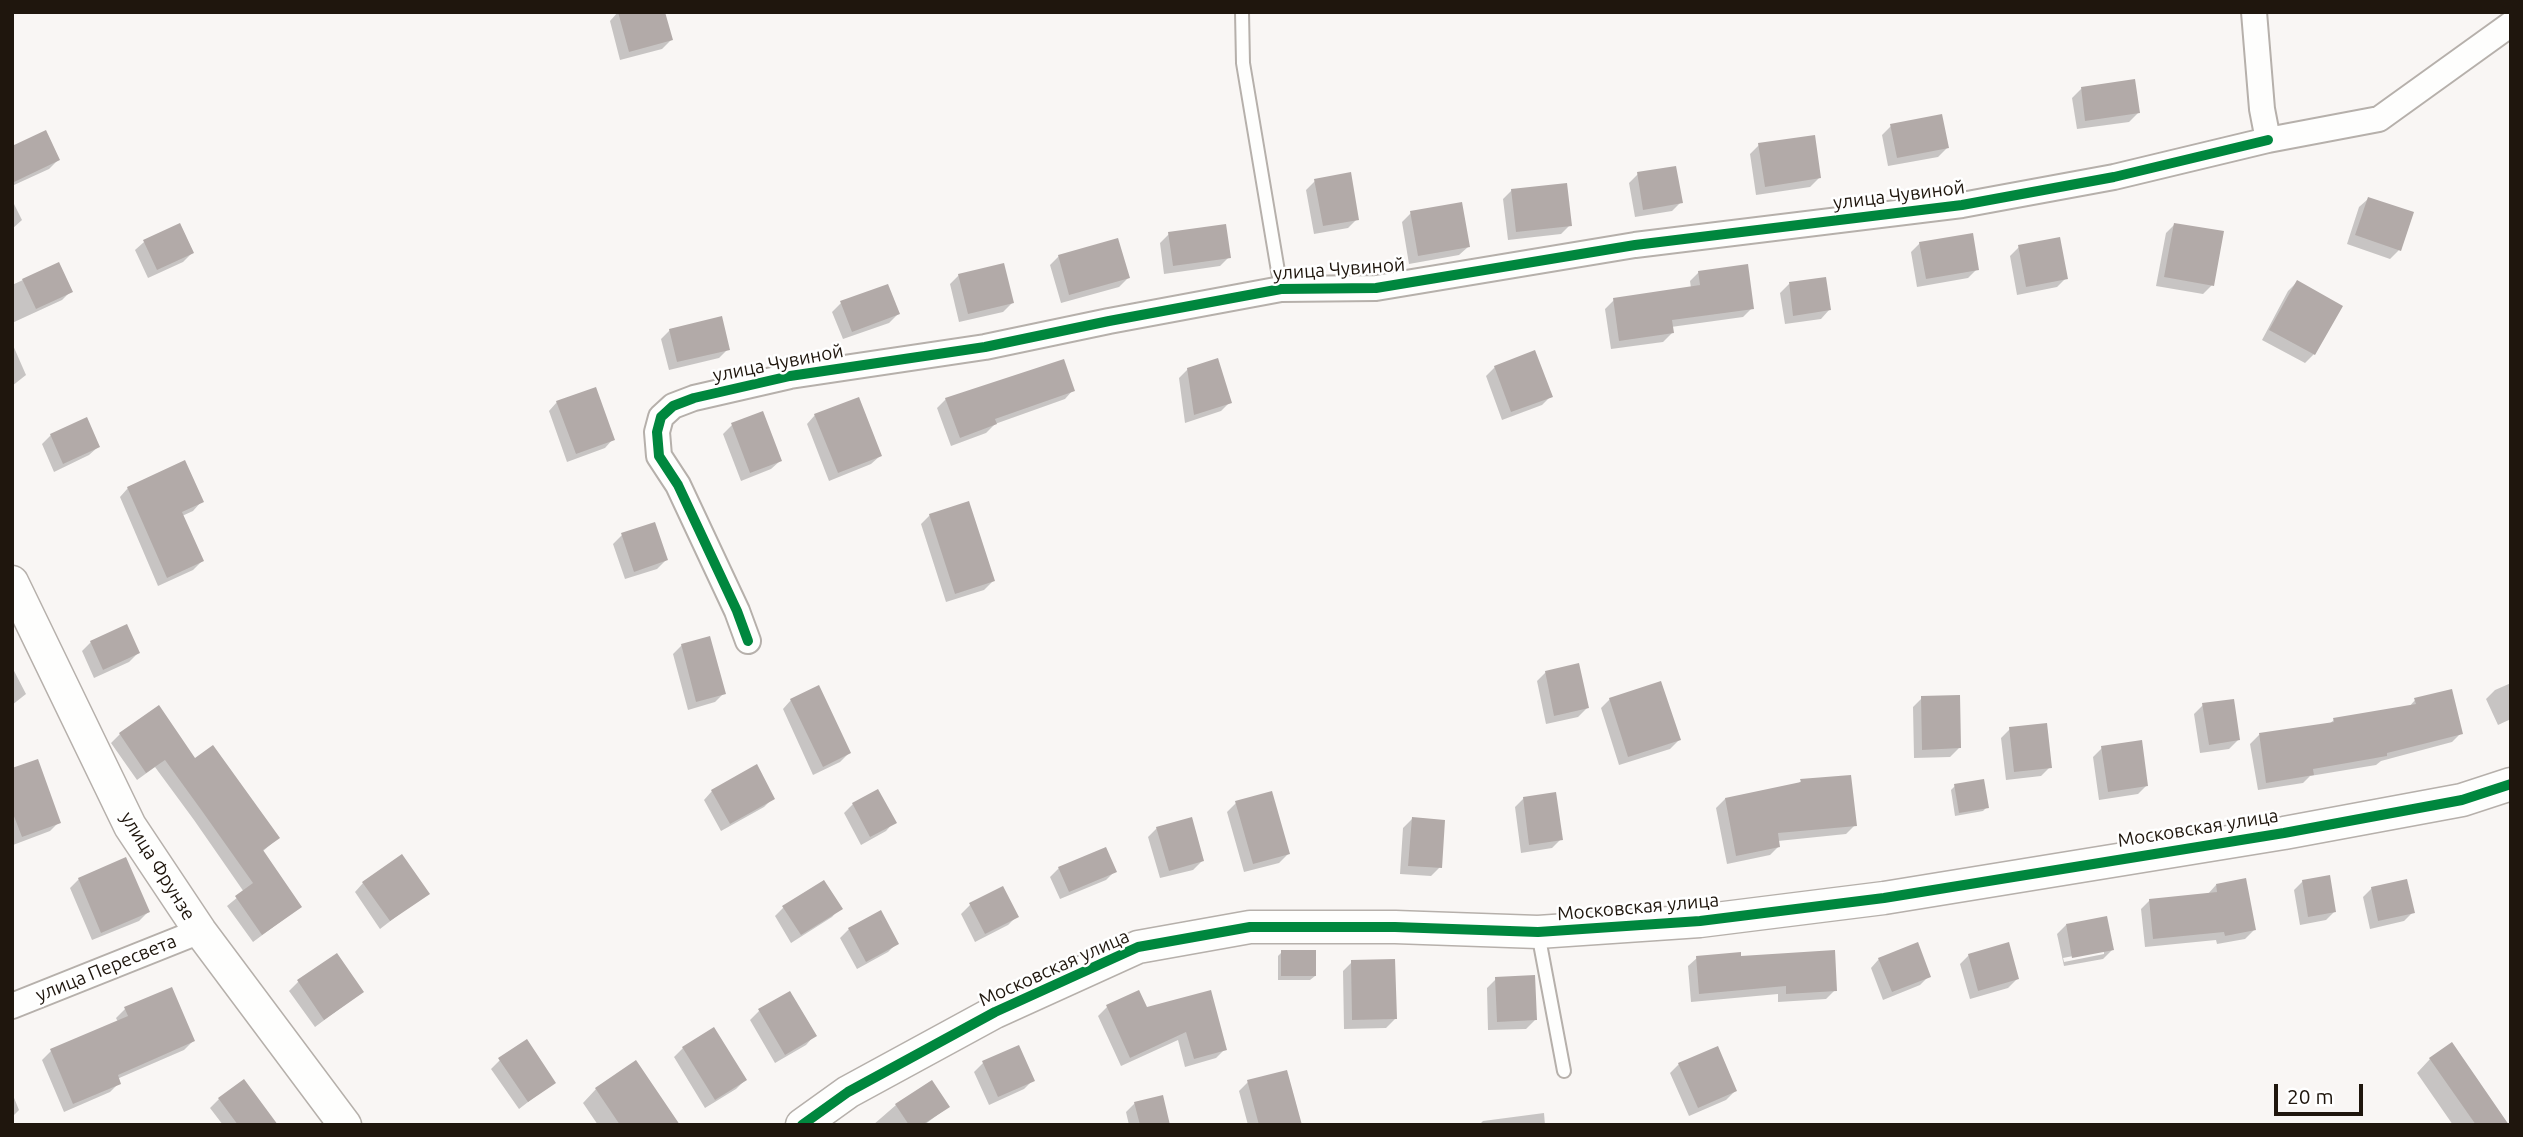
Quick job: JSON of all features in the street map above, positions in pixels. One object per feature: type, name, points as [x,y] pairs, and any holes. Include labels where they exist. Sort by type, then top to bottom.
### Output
[{"type":"street","points":[[2254,12],[2267,141]]},
{"type":"street","name":"улица Чувиной","points":[[748,641],[737,611],[678,485],[659,456],[657,432],[662,417],[673,406],[695,398],[790,376],[985,347],[1281,289],[1376,288],[1635,245],[1962,205],[2114,177],[2267,141],[2379,119],[2511,24]]},
{"type":"street","name":"улица Фрунзе","points":[[12,582],[130,826],[200,931],[345,1125]]},
{"type":"street","name":"Московская улица","points":[[803,1125],[848,1092],[995,1012],[1138,947],[1250,927],[1395,927],[1538,932],[1700,921],[1884,898],[2339,823],[2462,800],[2511,783]]},
{"type":"street","name":"улица Пересвета","points":[[12,1006],[200,931]]},
{"type":"lane","points":[[1242,12],[1243,63],[1281,289]]},
{"type":"lane","points":[[1538,932],[1564,1070]]},
{"type":"building","points":[[618,12],[665,12],[673,40],[629,52]]},
{"type":"building","points":[[2135,79],[2140,113],[2085,121],[2081,87]]},
{"type":"building","points":[[1942,114],[1949,148],[1897,158],[1890,124]]},
{"type":"building","points":[[46,130],[60,160],[12,183],[12,146]]},
{"type":"building","points":[[1815,135],[1821,178],[1765,187],[1758,143]]},
{"type":"building","points":[[1676,166],[1683,203],[1643,210],[1637,172]]},
{"type":"building","points":[[1351,172],[1359,220],[1323,226],[1314,179]]},
{"type":"building","points":[[1567,183],[1572,226],[1516,232],[1511,189]]},
{"type":"building","points":[[2368,197],[2414,212],[2401,251],[2355,235]]},
{"type":"building","points":[[1462,202],[1470,247],[1418,256],[1410,211]]},
{"type":"building","points":[[180,223],[194,253],[157,270],[143,240]]},
{"type":"building","points":[[2174,223],[2224,231],[2214,286],[2164,277]]},
{"type":"building","points":[[1226,224],[1231,258],[1173,266],[1168,232]]},
{"type":"building","points":[[1973,233],[1979,270],[1926,279],[1919,242]]},
{"type":"building","points":[[2060,237],[2068,279],[2026,287],[2018,245]]},
{"type":"building","points":[[1118,238],[1130,278],[1069,295],[1058,255]]},
{"type":"building","points":[[59,262],[73,292],[36,309],[22,279]]},
{"type":"building","points":[[1004,263],[1014,303],[968,314],[958,274]]},
{"type":"building","points":[[1748,264],[1754,309],[1672,320],[1674,333],[1619,341],[1613,298],[1700,285],[1698,271]]},
{"type":"building","points":[[1826,277],[1831,310],[1793,316],[1789,282]]},
{"type":"building","points":[[2297,280],[2343,306],[2315,355],[2269,330]]},
{"type":"building","points":[[888,284],[900,314],[852,332],[840,301]]},
{"type":"building","points":[[722,316],[730,350],[677,362],[669,329]]},
{"type":"building","points":[[1535,350],[1553,397],[1511,412],[1494,366]]},
{"type":"building","points":[[1218,358],[1232,403],[1194,415],[1187,368]]},
{"type":"building","points":[[1064,359],[1075,391],[995,419],[997,424],[960,438],[945,398]]},
{"type":"building","points":[[596,387],[615,440],[576,454],[556,401]]},
{"type":"building","points":[[859,397],[882,456],[838,473],[814,414]]},
{"type":"building","points":[[763,411],[782,461],[750,473],[731,423]]},
{"type":"building","points":[[87,417],[100,447],[63,464],[50,434]]},
{"type":"building","points":[[185,460],[204,502],[182,512],[204,561],[167,578],[127,487]]},
{"type":"building","points":[[969,501],[995,581],[955,594],[929,514]]},
{"type":"building","points":[[655,522],[668,560],[634,572],[621,533]]},
{"type":"building","points":[[127,624],[140,653],[103,670],[90,641]]},
{"type":"building","points":[[710,636],[726,694],[696,702],[681,644]]},
{"type":"building","points":[[1579,663],[1589,708],[1554,716],[1545,671]]},
{"type":"building","points":[[1661,681],[1681,740],[1628,757],[1609,698]]},
{"type":"building","points":[[819,685],[851,753],[823,767],[790,699]]},
{"type":"building","points":[[2452,689],[2463,734],[2387,753],[2387,756],[2313,769],[2314,775],[2266,783],[2259,733],[2334,722],[2333,718],[2416,704],[2414,698]]},
{"type":"building","points":[[1960,695],[1961,748],[1922,750],[1921,696]]},
{"type":"building","points":[[2234,699],[2240,740],[2209,745],[2202,703]]},
{"type":"building","points":[[159,705],[195,758],[213,745],[280,838],[263,850],[302,907],[262,935],[235,896],[253,883],[165,760],[146,773],[119,733]]},
{"type":"building","points":[[2047,723],[2052,768],[2014,772],[2009,727]]},
{"type":"building","points":[[2142,740],[2148,786],[2108,792],[2101,746]]},
{"type":"building","points":[[38,759],[61,823],[22,837],[12,811],[12,768]]},
{"type":"building","points":[[757,764],[775,799],[730,824],[711,790]]},
{"type":"building","points":[[1851,775],[1857,826],[1778,833],[1780,847],[1736,856],[1725,798],[1801,782],[1800,779]]},
{"type":"building","points":[[1984,779],[1989,808],[1959,813],[1954,784]]},
{"type":"building","points":[[878,789],[897,823],[870,837],[852,803]]},
{"type":"building","points":[[1272,791],[1290,854],[1253,864],[1235,801]]},
{"type":"building","points":[[1556,792],[1563,840],[1529,845],[1523,797]]},
{"type":"building","points":[[1192,817],[1204,861],[1169,871],[1156,827]]},
{"type":"building","points":[[1412,817],[1445,820],[1442,868],[1408,866]]},
{"type":"building","points":[[1106,847],[1117,872],[1069,892],[1058,867]]},
{"type":"building","points":[[402,854],[430,894],[390,921],[362,882]]},
{"type":"building","points":[[126,857],[150,912],[101,933],[78,878]]},
{"type":"building","points":[[2330,875],[2336,912],[2308,917],[2302,880]]},
{"type":"building","points":[[2246,878],[2256,930],[2225,936],[2224,932],[2153,939],[2149,899],[2217,892],[2216,884]]},
{"type":"building","points":[[2407,879],[2415,913],[2378,921],[2371,887]]},
{"type":"building","points":[[824,880],[843,909],[801,935],[782,906]]},
{"type":"building","points":[[1003,886],[1019,917],[985,934],[969,903]]},
{"type":"building","points":[[881,910],[899,944],[866,962],[848,928]]},
{"type":"building","points":[[2107,916],[2114,950],[2072,958],[2066,924]]},
{"type":"building","points":[[1918,942],[1931,977],[1892,992],[1878,958]]},
{"type":"building","points":[[2009,942],[2019,979],[1978,991],[1968,954]]},
{"type":"building","points":[[1281,950],[1316,950],[1316,976],[1281,976]]},
{"type":"building","points":[[1835,950],[1837,991],[1786,994],[1786,986],[1699,994],[1696,956]]},
{"type":"building","points":[[337,953],[364,992],[324,1020],[297,980]]},
{"type":"building","points":[[1395,959],[1397,1019],[1352,1020],[1351,960]]},
{"type":"building","points":[[1535,975],[1537,1020],[1497,1022],[1495,977]]},
{"type":"building","points":[[172,987],[195,1041],[118,1075],[121,1084],[73,1104],[50,1049],[128,1016],[124,1007]]},
{"type":"building","points":[[1139,990],[1147,1007],[1211,990],[1227,1050],[1194,1059],[1186,1032],[1130,1058],[1106,1005]]},
{"type":"building","points":[[790,991],[817,1036],[785,1055],[758,1009]]},
{"type":"building","points":[[714,1027],[747,1080],[715,1100],[682,1047]]},
{"type":"building","points":[[527,1039],[556,1083],[528,1102],[498,1058]]},
{"type":"building","points":[[2452,1042],[2509,1125],[2476,1125],[2429,1058]]},
{"type":"building","points":[[1019,1045],[1035,1081],[998,1097],[982,1061]]},
{"type":"building","points":[[1718,1046],[1737,1091],[1698,1108],[1678,1063]]},
{"type":"building","points":[[636,1060],[680,1125],[620,1125],[595,1088]]},
{"type":"building","points":[[1287,1070],[1302,1125],[1259,1125],[1247,1080]]},
{"type":"building","points":[[244,1079],[278,1125],[238,1125],[218,1098]]},
{"type":"building","points":[[932,1080],[950,1107],[922,1125],[909,1125],[895,1104]]},
{"type":"building","points":[[1163,1095],[1170,1125],[1140,1125],[1134,1102]]},
{"type":"cycle path","points":[[748,641],[737,611],[678,485],[659,456],[657,432],[661,417],[673,406],[694,398],[790,376],[985,347],[1281,289],[1376,288],[1635,245],[1962,205],[2114,177],[2268,140]]},
{"type":"cycle path","points":[[802,1125],[848,1092],[995,1012],[1138,947],[1250,927],[1395,927],[1538,932],[1700,921],[1884,898],[2284,833],[2462,800],[2511,784]]}]
